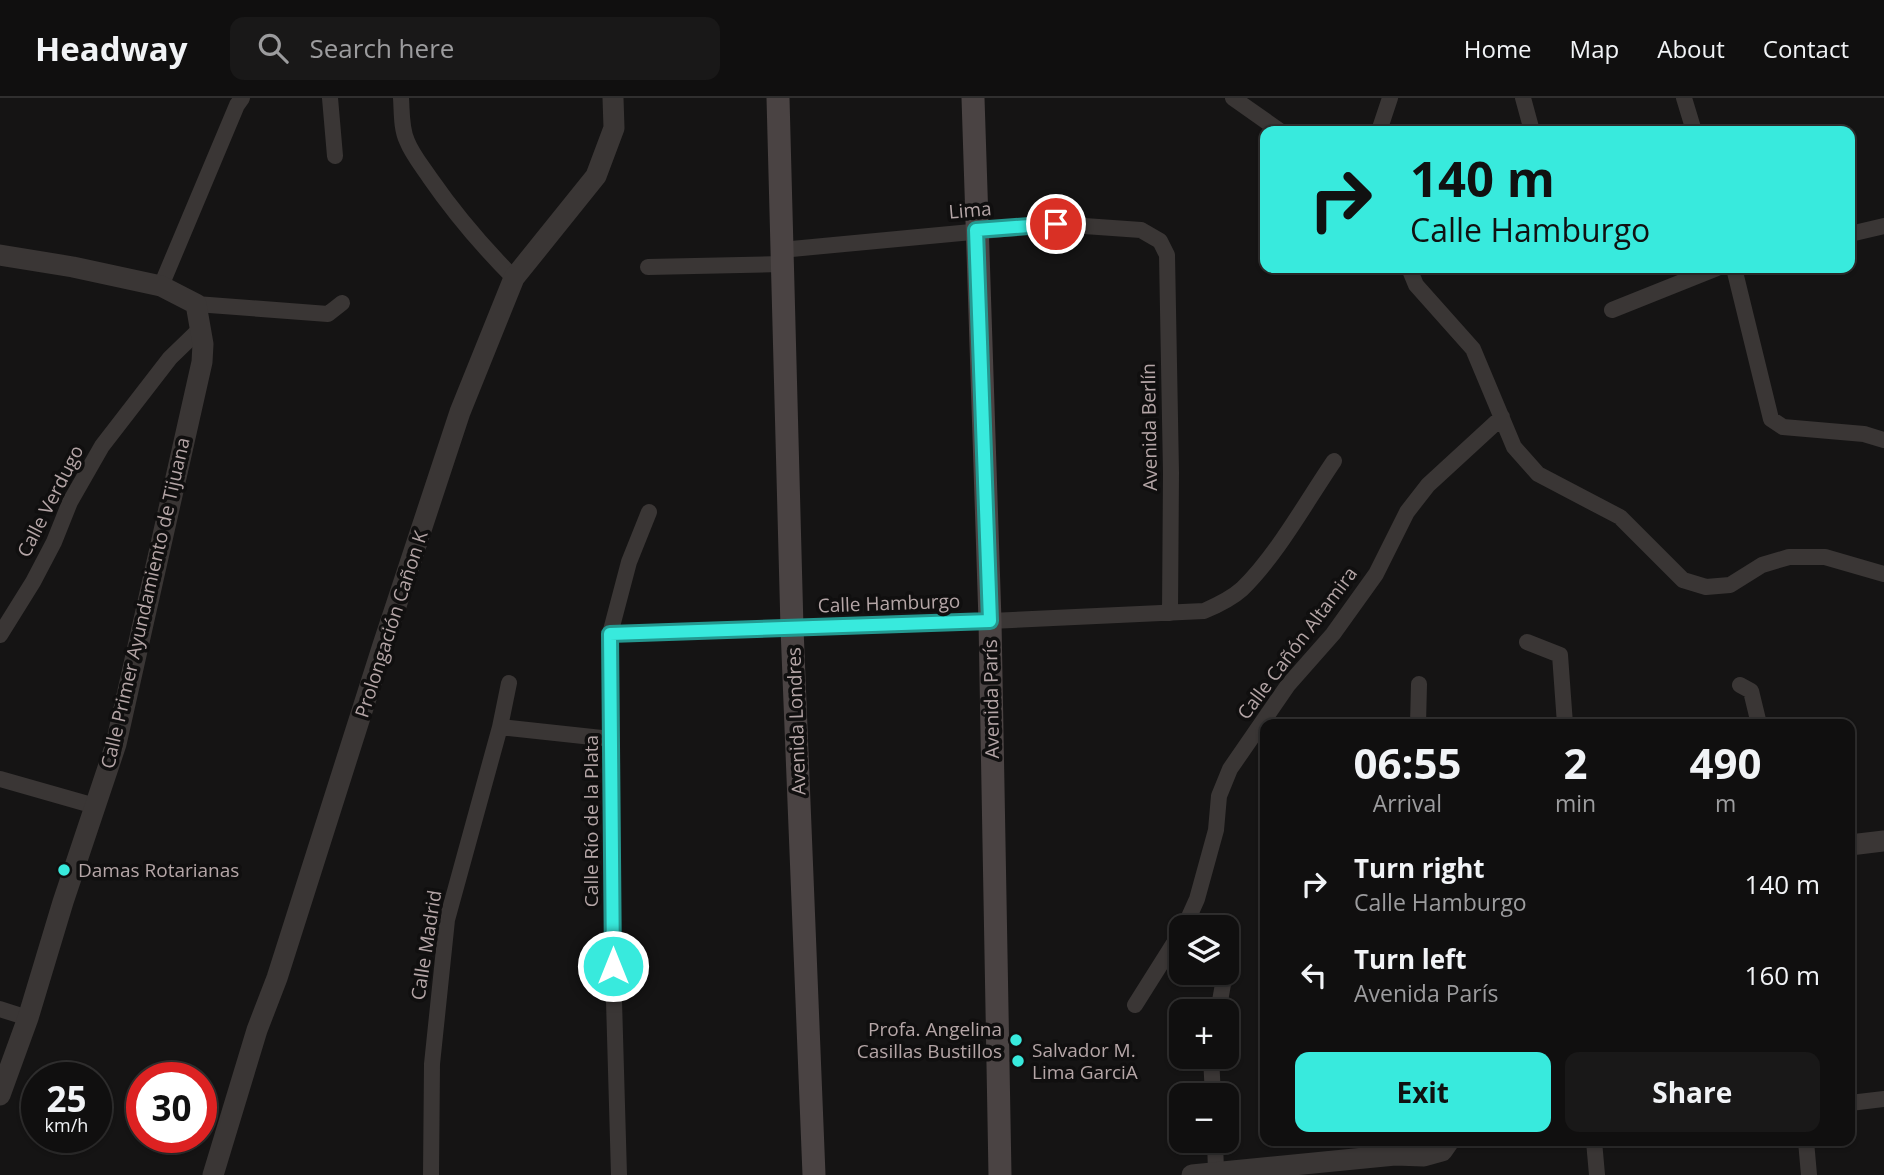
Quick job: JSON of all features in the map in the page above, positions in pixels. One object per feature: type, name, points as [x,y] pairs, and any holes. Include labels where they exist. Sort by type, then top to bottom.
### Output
[{"type":"main road","name":"Avenida Londres","points":[[778,98],[792,628],[814,1175]]},
{"type":"main road","name":"Avenida París","points":[[973,98],[990,621],[1000,1175]]},
{"type":"street","points":[[161,286],[242,98]]},
{"type":"street","points":[[330,98],[335,156]]},
{"type":"street","points":[[401,98],[406,139],[413,152],[481,244],[514,278]]},
{"type":"street","name":"Prolongación Cañon K","points":[[213,1175],[257,1030],[277,978],[460,412],[514,278],[596,176],[614,128],[613,98]]},
{"type":"street","points":[[1233,98],[1273,126]]},
{"type":"street","points":[[1381,126],[1390,98]]},
{"type":"street","points":[[1522,98],[1530,126]]},
{"type":"street","points":[[1684,98],[1692,126]]},
{"type":"street","name":"Lima","points":[[649,267],[781,257],[976,230],[1056,224],[1142,230],[1160,241]]},
{"type":"street","points":[[1855,233],[1884,226]]},
{"type":"street","name":"Avenida Berlín","points":[[1160,241],[1167,255],[1171,474],[1170,613]]},
{"type":"street","points":[[0,255],[161,286],[196,304],[328,314],[342,303]]},
{"type":"street","points":[[1411,273],[1416,285],[1473,349],[1514,447],[1538,474],[1620,517],[1683,580],[1706,587],[1730,585],[1762,565],[1789,557],[1825,557],[1884,574]]},
{"type":"street","points":[[1612,310],[1704,273]]},
{"type":"street","points":[[1735,273],[1771,419],[1783,427],[1864,434],[1884,440]]},
{"type":"street","name":"Calle Primer Ayundamiento de Tijuana","points":[[0,1095],[28,1018],[63,902],[116,744],[202,362],[201,328],[196,304]]},
{"type":"street","name":"Calle Verdugo","points":[[0,635],[33,582],[54,542],[70,502],[102,446],[170,358],[201,328]]},
{"type":"street","name":"Calle Cañón Altamira","points":[[1265,719],[1288,685],[1333,634],[1376,574],[1401,524],[1428,485],[1502,417]]},
{"type":"street","name":"Calle Hamburgo","points":[[610,634],[1204,611],[1223,603],[1241,589],[1282,540],[1334,461]]},
{"type":"street","name":"Calle Río de la Plata","points":[[619,1175],[613,966],[610,634],[629,562],[649,512]]},
{"type":"street","points":[[1527,642],[1560,655],[1565,719]]},
{"type":"street","name":"Calle Madrid","points":[[431,1175],[432,1064],[447,920],[500,727],[509,682]]},
{"type":"street","points":[[1418,719],[1419,684]]},
{"type":"street","points":[[1740,685],[1751,691],[1758,719]]},
{"type":"street","name":"Calle Cañón Altamira","points":[[1190,915],[1197,899],[1216,830],[1219,796],[1230,769],[1260,726]]},
{"type":"street","points":[[500,727],[611,739]]},
{"type":"street","points":[[0,779],[95,806]]},
{"type":"street","points":[[1855,844],[1884,841]]},
{"type":"street","points":[[1135,1005],[1169,951]]},
{"type":"street","points":[[0,1009],[28,1018]]},
{"type":"street","points":[[1855,1102],[1884,1099]]},
{"type":"street","points":[[1395,1155],[1407,1146]]},
{"type":"street","points":[[1192,1175],[1318,1168],[1395,1155],[1424,1156],[1442,1151],[1446,1146]]},
{"type":"street","points":[[1594,1146],[1597,1175]]},
{"type":"street","points":[[1807,1146],[1810,1175]]},
{"type":"street","points":[[1215,1153],[1216,1172]]},
{"type":"place","name":"Damas Rotarianas","points":[[64,870]]},
{"type":"place","name":"Profa. Angelina Casillas Bustillos","points":[[1016,1040]]},
{"type":"place","name":"Salvador M. Lima GarciA","points":[[1018,1061]]},
{"type":"route","points":[[613,966],[610,634],[990,621],[976,230],[1056,224]]}]
